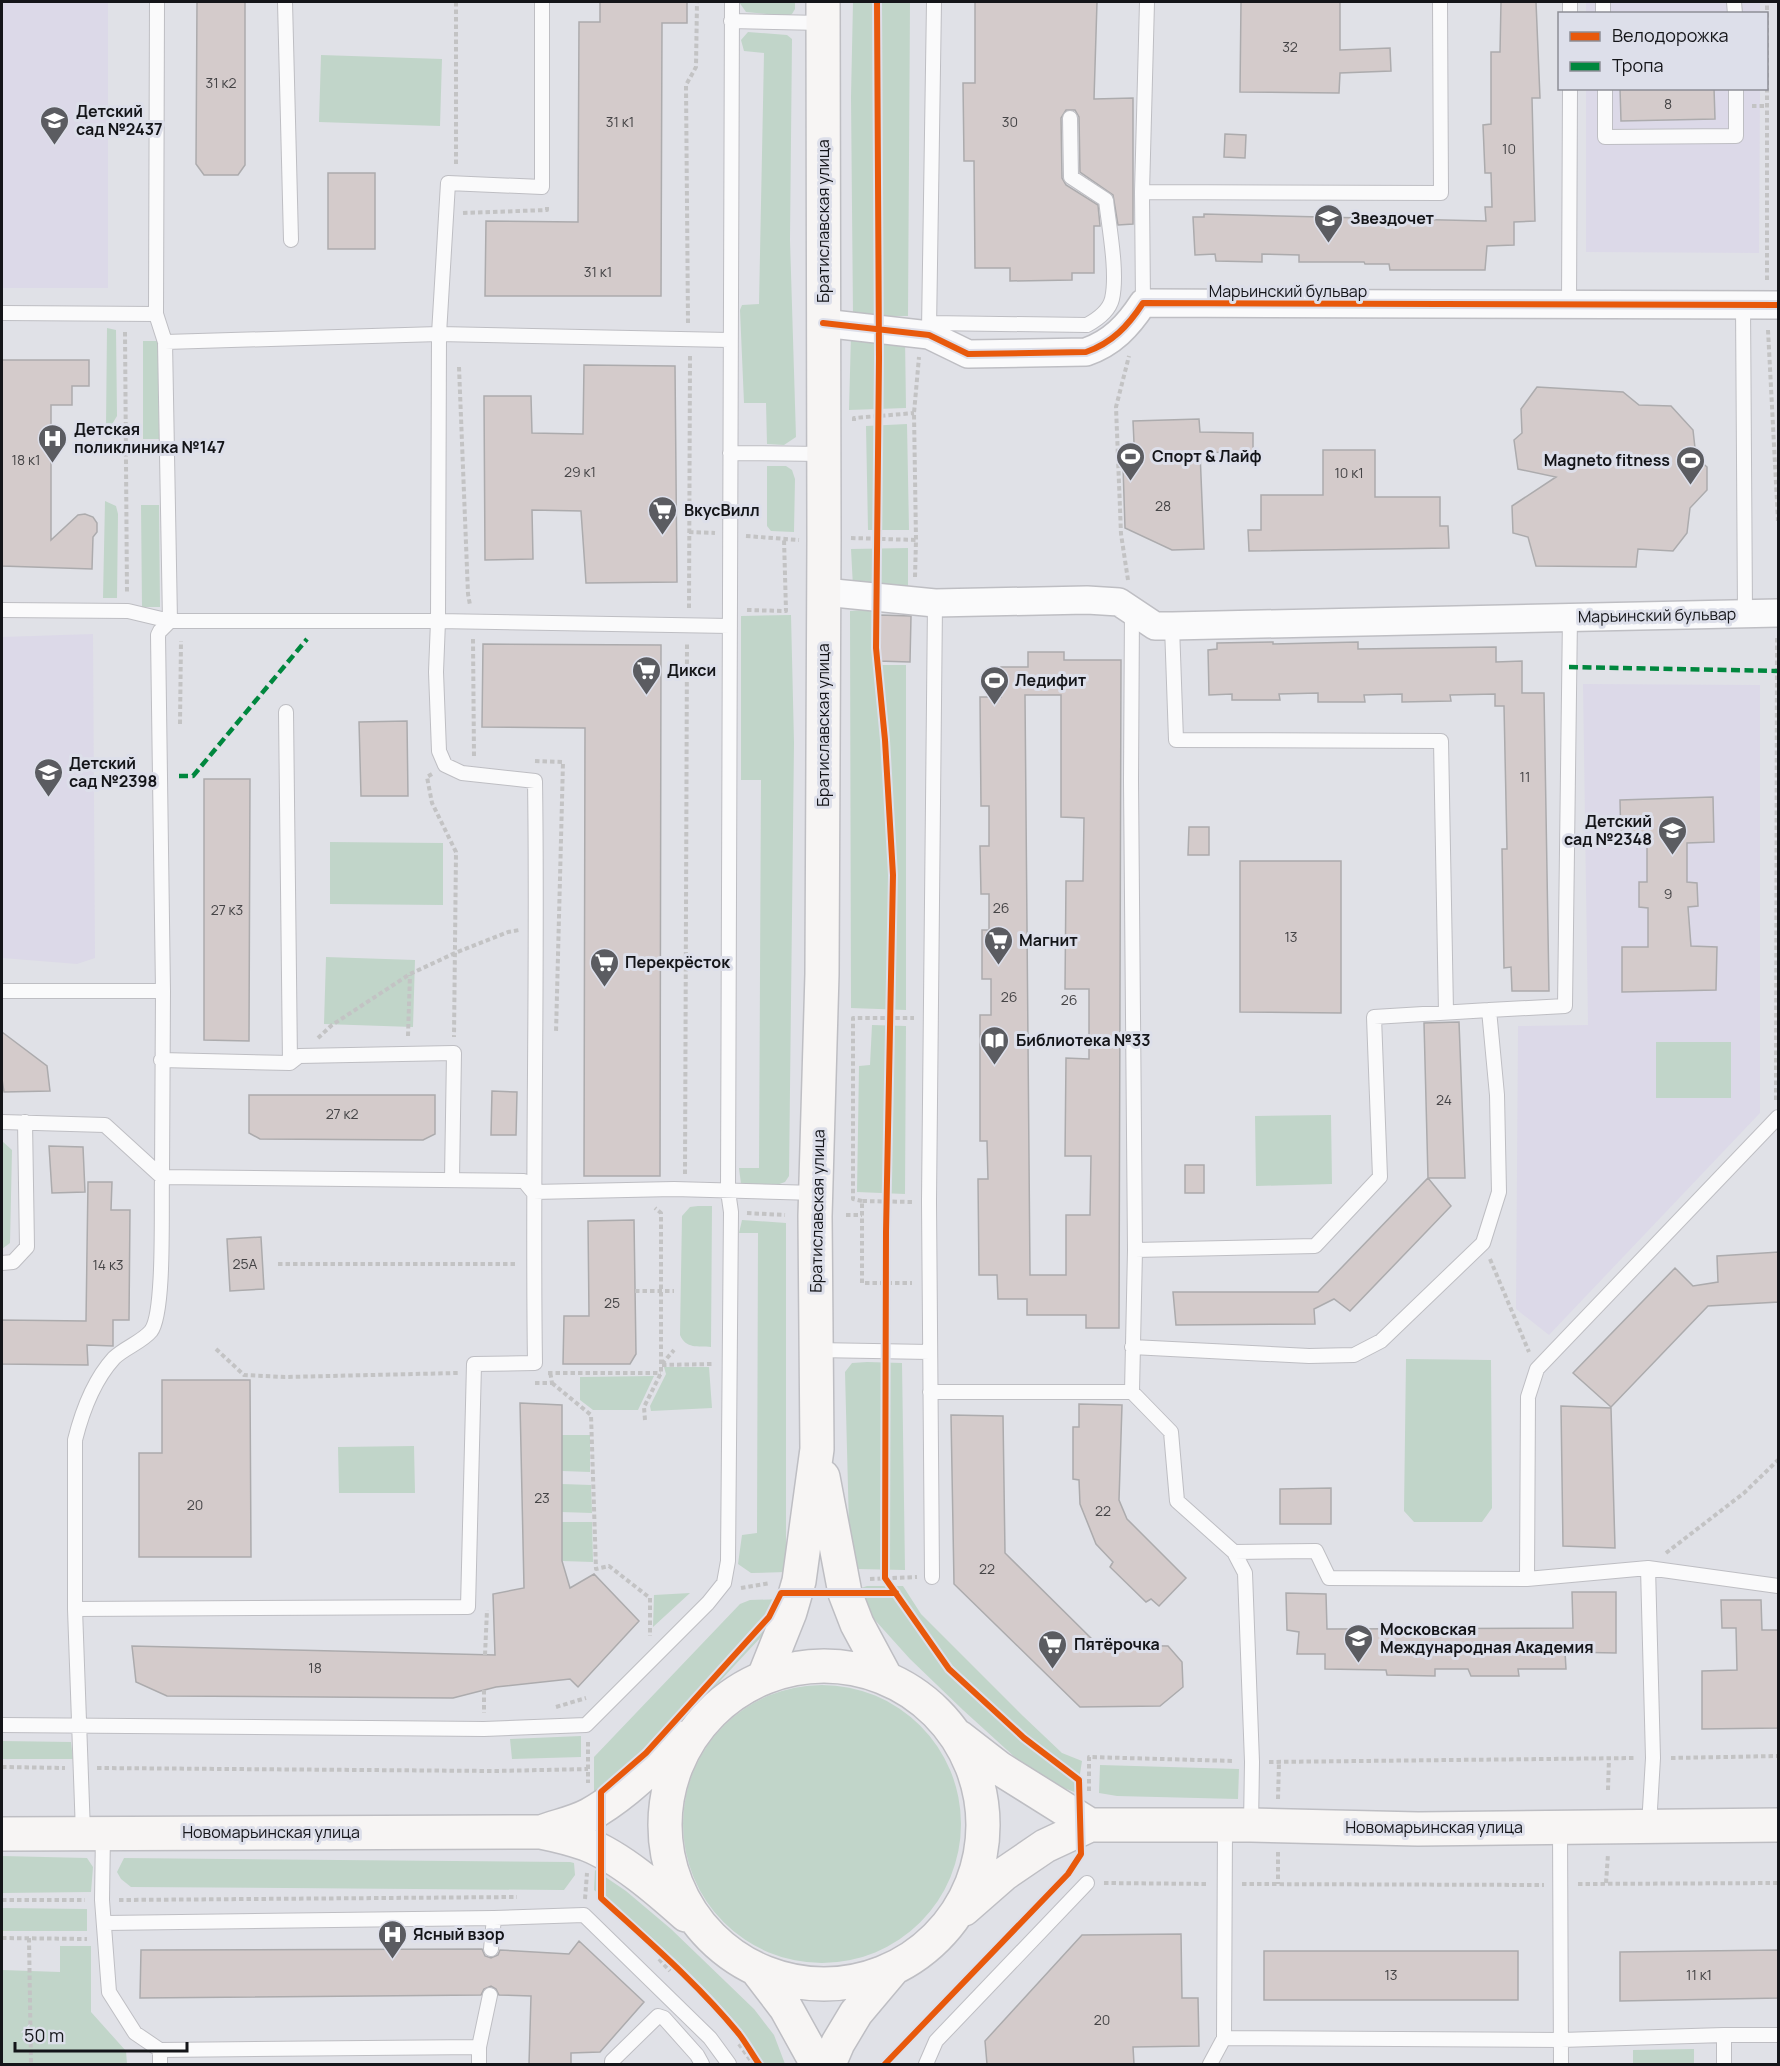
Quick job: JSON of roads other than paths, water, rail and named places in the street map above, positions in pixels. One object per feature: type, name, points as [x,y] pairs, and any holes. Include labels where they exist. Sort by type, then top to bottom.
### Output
[{"type":"main road","name":"Братиславская улица","points":[[764,1677],[796,1593],[817,1449],[816,1193],[822,974],[824,592],[823,12]]},
{"type":"main road","name":"Братиславская улица","points":[[817,1449],[845,1593],[857,1624],[886,1678]]},
{"type":"main road","points":[[825,1665],[856,1669],[886,1678],[925,1701],[941,1716],[955,1734],[971,1763],[981,1794],[984,1827],[980,1859],[970,1890],[954,1919],[936,1939],[893,1969],[867,1979],[839,1984],[802,1983],[757,1970],[722,1948],[708,1934],[685,1904],[670,1868],[664,1830],[667,1792],[680,1755],[700,1723],[729,1696],[764,1677],[794,1668],[825,1665]]},
{"type":"main road","name":"Новомарьинская улица","points":[[541,1832],[575,1822],[601,1808],[629,1788],[700,1723]]},
{"type":"main road","points":[[955,1734],[999,1768],[1090,1825]]},
{"type":"main road","name":"Новомарьинская улица","points":[[954,1919],[1004,1874],[1045,1846],[1090,1825],[1419,1829],[1779,1825]]},
{"type":"main road","name":"Новомарьинская улица","points":[[2,1834],[541,1832],[588,1845],[617,1861],[652,1886],[708,1934]]},
{"type":"main road","points":[[829,2064],[838,2043],[856,2013],[893,1969]]},
{"type":"main road","points":[[757,1970],[786,2008],[818,2064]]},
{"type":"street","points":[[823,323],[929,329],[968,354],[1086,352],[1101,346],[1115,336],[1131,322],[1143,303]]},
{"type":"street","name":"Марьинский бульвар","points":[[1143,303],[1763,305]]},
{"type":"street","name":"Марьинский бульвар","points":[[824,592],[925,602],[1086,600],[1119,602],[1155,626],[1777,613]]},
{"type":"lane","points":[[157,2],[156,314],[165,342],[170,621],[158,635],[163,991],[160,1300],[152,1330],[114,1358],[92,1392],[81,1414],[75,1440],[75,1610],[80,1768],[93,1833],[105,1923],[109,1992],[135,2032],[160,2050],[479,2047]]},
{"type":"lane","points":[[285,2],[291,240]]},
{"type":"lane","points":[[75,1610],[468,1607],[474,1364],[535,1363],[533,1192],[537,926],[535,782],[462,773],[445,765],[439,751],[436,672],[439,334],[448,183],[542,187],[542,2]]},
{"type":"lane","points":[[2,1725],[484,1729],[586,1725],[708,1603],[724,1583],[728,1561],[731,1212],[728,1191],[729,340],[732,2]]},
{"type":"lane","points":[[934,2],[929,329],[1087,325],[1099,319],[1112,300],[1113,277],[1106,200],[1071,177],[1070,118]]},
{"type":"lane","points":[[1143,303],[1142,192],[1146,2]]},
{"type":"lane","points":[[1142,192],[1441,193],[1440,2]]},
{"type":"lane","points":[[731,21],[823,12]]},
{"type":"lane","points":[[1569,306],[1570,90]]},
{"type":"lane","points":[[1605,90],[1605,137],[1737,136],[1736,90]]},
{"type":"lane","points":[[1745,613],[1763,305]]},
{"type":"lane","points":[[2,313],[156,314]]},
{"type":"lane","points":[[165,342],[439,334],[729,340]]},
{"type":"lane","points":[[730,453],[823,454]]},
{"type":"lane","points":[[925,602],[931,1018],[929,1202],[932,1577]]},
{"type":"lane","points":[[1132,609],[1131,781],[1135,1250],[1132,1392],[1171,1432],[1177,1501],[1234,1552],[1245,1573],[1251,1762],[1224,1884],[1224,2038],[1210,2064]]},
{"type":"lane","points":[[2,610],[128,611],[170,621],[438,621],[730,626]]},
{"type":"lane","points":[[1135,1250],[1315,1246],[1380,1176],[1374,1017],[1565,1006],[1570,616]]},
{"type":"lane","points":[[1172,626],[1176,741],[1441,741],[1446,1012]]},
{"type":"lane","points":[[286,712],[295,1060]]},
{"type":"lane","points":[[2,991],[163,991]]},
{"type":"lane","points":[[1132,1347],[1309,1356],[1354,1355],[1381,1341],[1483,1243],[1499,1192],[1497,1095],[1489,1011]]},
{"type":"lane","points":[[161,1060],[295,1060],[408,1053],[454,1053],[452,1179]]},
{"type":"lane","points":[[1527,1579],[1528,1397],[1536,1369],[1777,1118]]},
{"type":"lane","points":[[2,1122],[105,1125],[162,1177],[524,1180],[533,1192]]},
{"type":"lane","points":[[2,1263],[13,1262],[27,1247],[25,1122]]},
{"type":"lane","points":[[533,1192],[674,1190],[816,1193]]},
{"type":"lane","points":[[816,1350],[930,1352]]},
{"type":"lane","points":[[930,1392],[1132,1392]]},
{"type":"lane","points":[[1234,1552],[1316,1551],[1329,1578],[1527,1579],[1648,1568],[1779,1586]]},
{"type":"lane","points":[[1648,1568],[1653,1758],[1649,1826]]},
{"type":"lane","points":[[1560,1826],[1561,2064]]},
{"type":"lane","points":[[926,2064],[936,2041],[1087,1883]]},
{"type":"lane","points":[[105,1923],[494,1918],[584,1914],[710,2038],[729,2064]]},
{"type":"lane","points":[[491,1949],[494,1918]]},
{"type":"lane","points":[[479,2064],[479,2047],[490,1995]]},
{"type":"lane","points":[[612,2064],[612,2061],[658,2016],[671,2025],[702,2064]]},
{"type":"lane","points":[[1224,2038],[1561,2040],[1724,2035],[1779,2036]]},
{"type":"lane","points":[[1724,2035],[1724,2064]]},
{"type":"lane","points":[[160,2050],[160,2064]]},
{"type":"place","name":"Детский сад №2437","points":[[55,146]]},
{"type":"place","name":"Звездочет","points":[[1329,244]]},
{"type":"place","name":"Детская поликлиника №147","points":[[53,464]]},
{"type":"place","name":"Спорт & Лайф","points":[[1131,482]]},
{"type":"place","name":"Magneto fitness","points":[[1691,486]]},
{"type":"place","name":"ВкусВилл","points":[[663,536]]},
{"type":"place","name":"Дикси","points":[[646,696]]},
{"type":"place","name":"Ледифит","points":[[994,706]]},
{"type":"place","name":"Детский сад №2398","points":[[48,798]]},
{"type":"place","name":"Детский сад №2348","points":[[1673,856]]},
{"type":"place","name":"Магнит","points":[[998,966]]},
{"type":"place","name":"Перекрёсток","points":[[604,988]]},
{"type":"place","name":"Библиотека №33","points":[[995,1066]]},
{"type":"place","name":"Московская Международная Академия","points":[[1359,1664]]},
{"type":"place","name":"Пятёрочка","points":[[1053,1670]]},
{"type":"place","name":"Ясный взор","points":[[392,1960]]}]
